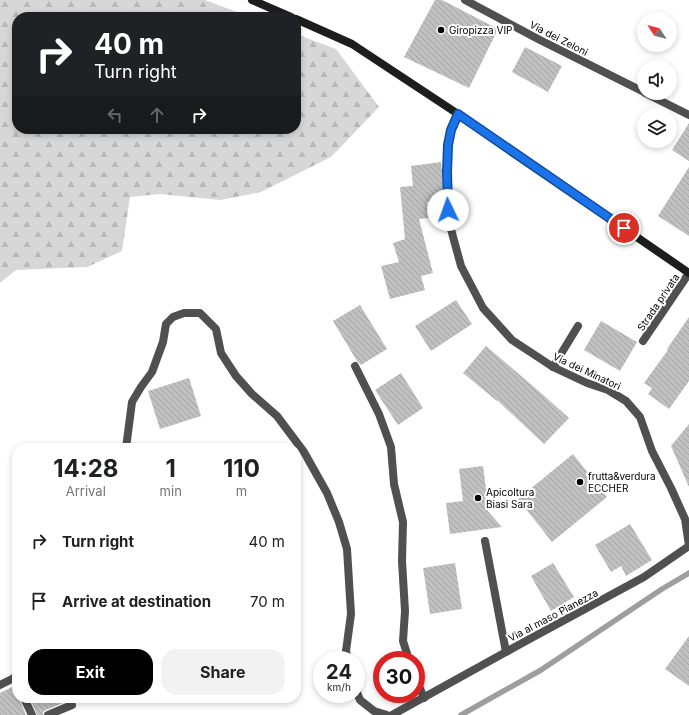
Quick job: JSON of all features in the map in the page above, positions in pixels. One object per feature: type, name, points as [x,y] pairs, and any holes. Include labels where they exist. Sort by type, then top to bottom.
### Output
[{"type":"main road","points":[[252,0],[280,12]]},
{"type":"main road","points":[[301,21],[352,44],[458,114],[689,273]]},
{"type":"street","name":"Via dei Zeloni","points":[[465,0],[637,89]]},
{"type":"street","name":"Via dei Zeloni","points":[[659,100],[689,115]]},
{"type":"street","name":"Via dei Minatori","points":[[458,114],[451,130],[448,145],[447,178],[449,222],[461,266],[483,308],[512,340],[553,367],[587,383],[608,390],[626,402],[640,417],[652,451],[672,488],[685,519],[689,546]]},
{"type":"street","name":"Strada privata","points":[[643,341],[689,273]]},
{"type":"street","points":[[127,443],[132,402],[152,372],[163,342],[166,324],[174,317],[184,313],[200,313],[216,330],[221,352],[236,376],[252,394],[277,416],[297,443]]},
{"type":"street","points":[[553,367],[578,326]]},
{"type":"street","points":[[355,366],[379,414],[391,448],[394,484],[403,522],[402,561],[405,611],[403,641],[406,651]]},
{"type":"street","points":[[301,448],[327,493],[339,522],[347,549],[351,614],[346,651]]},
{"type":"street","points":[[485,541],[506,652]]},
{"type":"street","name":"Via al maso Pianezza","points":[[425,697],[644,577],[689,546]]},
{"type":"street","points":[[0,685],[12,680]]},
{"type":"street","points":[[26,703],[32,715]]},
{"type":"street","points":[[363,703],[374,711],[387,715]]},
{"type":"street","name":"Via al maso Pianezza","points":[[392,715],[415,703]]},
{"type":"street","points":[[48,715],[72,705]]},
{"type":"green space","points":[[0,0],[205,0],[237,12],[12,12],[12,134],[301,134],[301,36],[336,49],[379,107],[331,157],[261,192],[220,200],[160,194],[130,197],[122,251],[87,267],[16,270],[0,283]]},
{"type":"building","points":[[435,0],[442,0],[498,29],[469,88],[404,57]]},
{"type":"building","points":[[525,47],[562,66],[548,92],[512,72]]},
{"type":"building","points":[[689,123],[689,161],[672,150],[673,148],[677,148],[677,142]]},
{"type":"building","points":[[441,162],[442,201],[427,202],[429,218],[419,219],[433,273],[421,276],[425,290],[390,299],[381,266],[399,262],[393,243],[405,239],[400,187],[413,186],[411,166]]},
{"type":"building","points":[[689,167],[689,236],[658,216]]},
{"type":"building","points":[[456,300],[472,324],[431,351],[415,326]]},
{"type":"building","points":[[360,305],[387,349],[361,365],[357,361],[333,321]]},
{"type":"building","points":[[689,317],[689,381],[669,409],[648,394],[652,388],[644,383],[668,350],[667,349]]},
{"type":"building","points":[[601,321],[637,342],[620,371],[584,350]]},
{"type":"building","points":[[486,346],[569,418],[544,444],[497,400],[463,373]]},
{"type":"building","points":[[401,373],[423,408],[398,425],[375,390]]},
{"type":"building","points":[[189,378],[201,416],[160,429],[148,391]]},
{"type":"building","points":[[689,424],[689,487],[671,446]]},
{"type":"building","points":[[573,454],[607,497],[552,542],[518,499]]},
{"type":"building","name":"Apicoltura Biasi Sara","points":[[483,466],[488,505],[485,508],[502,527],[450,534],[446,503],[463,501],[459,469]]},
{"type":"building","points":[[630,524],[652,560],[626,576],[621,566],[611,572],[595,545]]},
{"type":"building","points":[[455,563],[462,609],[430,614],[423,568]]},
{"type":"building","points":[[553,563],[574,597],[551,611],[531,576]]},
{"type":"building","points":[[689,636],[689,686],[665,669]]},
{"type":"building","points":[[12,687],[12,703],[21,703],[26,715],[0,715],[0,693]]},
{"type":"building","points":[[32,703],[63,703],[46,710],[43,712],[43,715],[37,715]]},
{"type":"waterway","points":[[461,715],[541,670],[662,589],[689,573]]},
{"type":"place","name":"Giropizza VIP","points":[[441,30]]},
{"type":"place","name":"frutta&verdura ECCHER","points":[[580,482]]},
{"type":"place","name":"Apicoltura Biasi Sara","points":[[478,498]]},
{"type":"route","points":[[448,210],[448,145],[451,130],[458,114],[624,228]]}]
